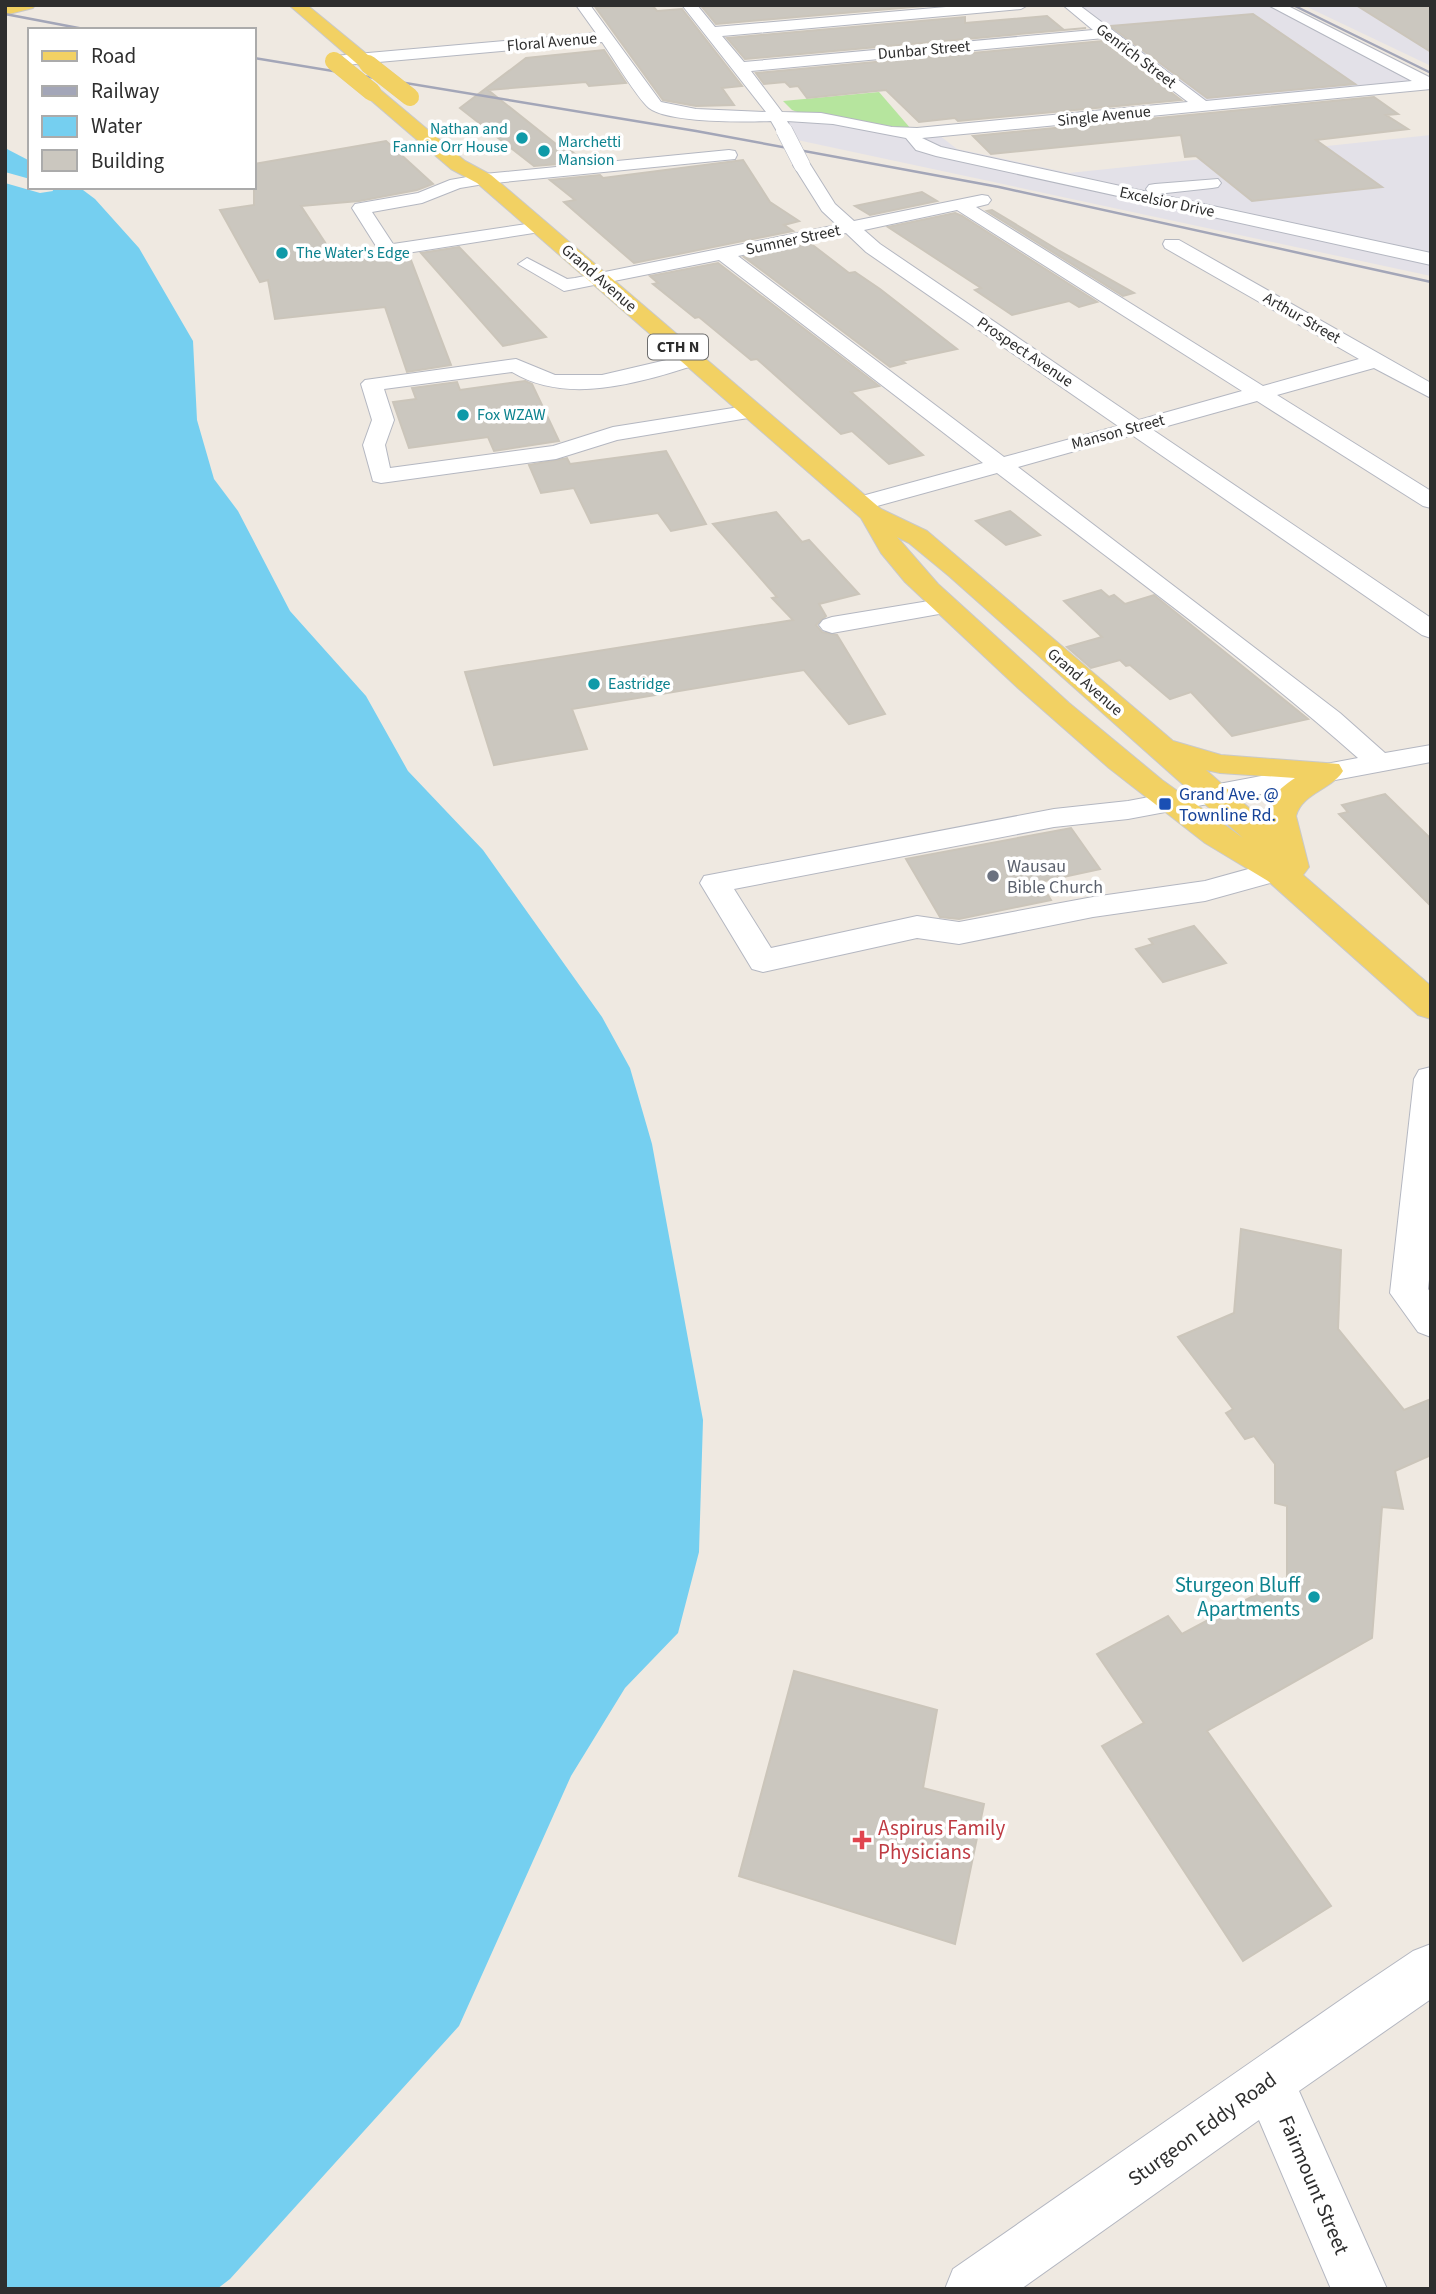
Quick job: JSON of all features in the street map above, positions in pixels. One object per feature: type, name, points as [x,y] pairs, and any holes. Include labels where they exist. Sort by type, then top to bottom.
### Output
[{"type":"main road","points":[[5,10],[27,5]]},
{"type":"main road","points":[[297,5],[428,112]]},
{"type":"main road","name":"Grand Avenue","points":[[329,57],[458,165],[484,179],[865,509],[926,542],[1259,835],[1288,880]]},
{"type":"main road","name":"Grand Avenue","points":[[474,152],[485,165],[484,179]]},
{"type":"main road","name":"Grand Avenue","points":[[865,509],[891,547],[947,606],[1097,741],[1171,802],[1235,848],[1288,880],[1431,1006]]},
{"type":"main road","points":[[1153,741],[1183,755],[1220,764],[1328,771]]},
{"type":"main road","points":[[1288,880],[1280,809],[1287,800],[1328,771]]},
{"type":"street","points":[[583,5],[604,37]]},
{"type":"street","name":"Prospect Avenue","points":[[689,5],[769,103],[820,196],[849,228],[873,248],[1431,630]]},
{"type":"street","points":[[712,32],[1021,5]]},
{"type":"street","name":"Genrich Street","points":[[1070,5],[1203,106]]},
{"type":"street","points":[[1275,5],[1430,84]]},
{"type":"street","name":"Dunbar Street","points":[[740,67],[1107,33]]},
{"type":"street","name":"Floral Avenue","points":[[329,57],[365,61],[604,37],[655,105],[710,117],[781,124]]},
{"type":"street","name":"Single Avenue","points":[[781,124],[822,118],[908,134],[1430,84]]},
{"type":"street","name":"Excelsior Drive","points":[[908,134],[922,146],[936,151],[1431,259]]},
{"type":"street","points":[[540,227],[388,250],[361,208],[422,198],[456,184],[484,179],[729,155]]},
{"type":"street","points":[[1139,196],[1153,189],[1212,183]]},
{"type":"street","name":"Sumner Street","points":[[568,251],[548,255],[527,264],[564,285],[601,280],[985,200]]},
{"type":"street","points":[[961,205],[1431,501]]},
{"type":"street","name":"Arthur Street","points":[[1172,244],[1431,392]]},
{"type":"street","points":[[726,254],[1330,719],[1379,762]]},
{"type":"street","points":[[692,360],[648,373],[605,380],[556,380],[525,371],[516,365],[372,384],[383,420],[374,446],[381,475],[555,452],[613,434],[752,411]]},
{"type":"street","name":"Manson Street","points":[[865,509],[1000,465],[1376,361]]},
{"type":"street","points":[[832,625],[947,606]]},
{"type":"street","points":[[1288,880],[1093,907],[959,933],[917,928],[763,961],[715,883],[1054,818],[1171,802],[1431,753]]},
{"type":"street","points":[[1431,1079],[1409,1293],[1431,1321]]},
{"type":"street","name":"Sturgeon Eddy Road","points":[[973,2289],[1311,2050],[1431,1969]]},
{"type":"street","name":"Fairmount Street","points":[[1269,2082],[1359,2289]]},
{"type":"shaded area","points":[[1070,5],[1279,5],[1431,80],[1203,106]]},
{"type":"shaded area","points":[[1303,5],[1431,5],[1431,66]]},
{"type":"shaded area","points":[[777,118],[935,132],[957,149],[1069,173],[1431,135],[1431,276],[788,138]]},
{"type":"green space","points":[[879,92],[911,129],[800,113],[792,110],[783,101]]},
{"type":"water","points":[[5,148],[28,160],[28,178],[5,172]]},
{"type":"water","points":[[5,183],[40,193],[52,189],[82,189],[95,199],[139,248],[193,341],[197,420],[214,479],[238,511],[290,611],[366,696],[408,771],[483,850],[602,1017],[630,1068],[652,1144],[703,1420],[699,1552],[678,1633],[625,1688],[571,1776],[459,2026],[230,2279],[217,2289],[5,2289]]},
{"type":"building","points":[[652,5],[657,11],[682,9],[742,86],[722,88],[734,105],[696,106],[663,100],[596,8]]},
{"type":"building","points":[[936,5],[716,24],[702,7]]},
{"type":"building","points":[[1356,5],[1431,5],[1431,52]]},
{"type":"building","points":[[1253,14],[1355,84],[1207,98],[1110,26]]},
{"type":"building","points":[[1047,16],[1064,30],[745,59],[727,38],[965,17],[965,23]]},
{"type":"building","points":[[1103,41],[1181,100],[958,121],[955,118],[919,122],[886,90],[807,98],[798,86],[790,87],[785,82],[764,84],[756,73]]},
{"type":"building","points":[[604,50],[626,83],[589,86],[586,82],[488,90],[556,144],[562,143],[584,162],[534,166],[460,108],[526,58]]},
{"type":"building","points":[[1374,97],[1398,114],[1386,115],[1408,129],[1316,140],[1382,187],[1252,201],[1196,156],[1185,157],[1181,135],[991,154],[973,136]]},
{"type":"building","points":[[386,141],[433,184],[417,190],[359,201],[301,206],[336,259],[379,255],[388,259],[409,255],[451,365],[407,372],[385,307],[275,319],[268,280],[260,282],[220,210],[254,205],[256,164]]},
{"type":"building","points":[[743,160],[770,202],[799,221],[784,225],[793,231],[634,263],[564,202],[575,200],[550,180],[600,175],[603,178]]},
{"type":"building","points":[[922,192],[937,201],[870,215],[855,206]]},
{"type":"building","points":[[992,210],[1134,293],[1123,296],[987,211]]},
{"type":"building","points":[[955,213],[1097,302],[1079,307],[1069,301],[1012,315],[975,290],[981,288],[888,227]]},
{"type":"building","points":[[810,243],[849,273],[855,272],[880,289],[957,349],[902,361],[905,363],[890,367],[744,257]]},
{"type":"building","points":[[459,247],[546,337],[503,346],[421,253]]},
{"type":"building","points":[[718,263],[879,386],[851,392],[923,455],[889,464],[852,431],[841,434],[757,359],[751,360],[699,317],[695,318],[653,284],[658,283],[650,276]]},
{"type":"building","name":"Fox WZAW","points":[[525,381],[532,384],[559,441],[494,451],[488,437],[409,448],[393,402],[416,399],[412,388],[457,382],[460,390]]},
{"type":"building","points":[[666,451],[706,524],[671,531],[658,513],[591,523],[574,488],[541,493],[529,465],[567,458],[570,464]]},
{"type":"building","points":[[1010,511],[1040,535],[1006,545],[976,521]]},
{"type":"building","name":"Eastridge","points":[[776,512],[802,542],[809,540],[859,594],[819,604],[826,616],[816,625],[822,632],[837,635],[885,714],[849,724],[804,670],[572,709],[587,749],[494,765],[465,672],[793,620],[772,598],[777,597],[713,524]]},
{"type":"building","points":[[1101,590],[1109,597],[1114,595],[1125,604],[1154,595],[1308,719],[1232,736],[1191,692],[1170,699],[1130,665],[1126,666],[1120,660],[1091,668],[1067,647],[1102,637],[1064,601]]},
{"type":"building","points":[[1385,794],[1431,839],[1431,906],[1339,814],[1348,812],[1342,805]]},
{"type":"building","name":"Wausau Bible Church","points":[[1071,828],[1100,869],[1040,882],[1051,900],[959,919],[940,917],[906,859]]},
{"type":"building","points":[[1194,926],[1226,963],[1163,982],[1136,949],[1153,944],[1149,939]]},
{"type":"building","name":"Sturgeon Bluff Apartments","points":[[1241,1229],[1341,1250],[1338,1329],[1404,1410],[1431,1399],[1431,1455],[1395,1471],[1403,1509],[1382,1507],[1372,1638],[1207,1731],[1331,1906],[1243,1961],[1102,1746],[1144,1723],[1097,1654],[1168,1616],[1182,1634],[1287,1578],[1287,1506],[1275,1503],[1275,1464],[1254,1436],[1245,1439],[1226,1413],[1233,1409],[1178,1337],[1234,1313]]},
{"type":"building","name":"Aspirus Family Physicians","points":[[794,1671],[937,1710],[923,1788],[984,1804],[955,1944],[739,1876]]},
{"type":"railway","points":[[1293,5],[1431,73]]},
{"type":"railway","points":[[5,14],[78,28]]},
{"type":"railway","points":[[256,58],[696,131],[999,187],[1431,282]]},
{"type":"place","name":"Nathan and Fannie Orr House","points":[[522,138]]},
{"type":"place","name":"Marchetti Mansion","points":[[544,151]]},
{"type":"place","name":"The Water's Edge","points":[[282,253]]},
{"type":"place","name":"Fox WZAW","points":[[463,415]]},
{"type":"place","name":"Eastridge","points":[[594,684]]},
{"type":"place","name":"Grand Ave. @ Townline Rd.","points":[[1165,804]]},
{"type":"place","name":"Wausau Bible Church","points":[[993,876]]},
{"type":"place","name":"Sturgeon Bluff Apartments","points":[[1314,1597]]},
{"type":"place","name":"Aspirus Family Physicians","points":[[862,1840]]}]
